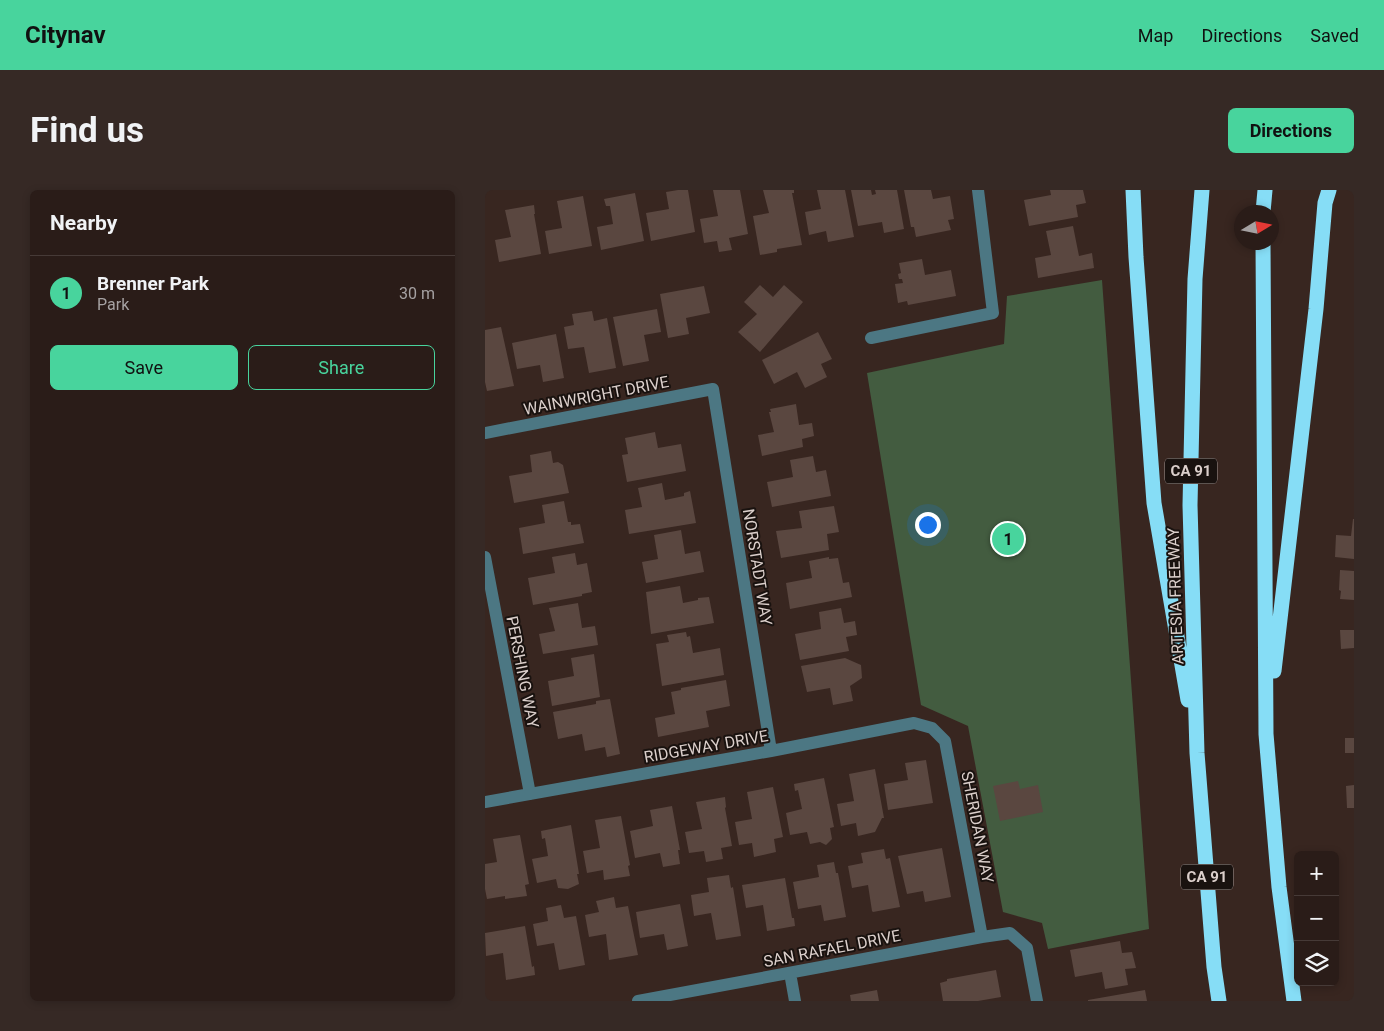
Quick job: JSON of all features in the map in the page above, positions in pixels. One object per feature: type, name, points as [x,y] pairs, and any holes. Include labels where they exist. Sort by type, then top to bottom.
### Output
[{"type":"highway","points":[[1133,190],[1154,503],[1197,753]]},
{"type":"highway","name":"ARTESIA FREEWAY","points":[[1202,190],[1195,279],[1190,505],[1197,753],[1214,967],[1219,1001]]},
{"type":"highway","points":[[1264,205],[1265,190]]},
{"type":"highway","points":[[1266,734],[1317,309],[1325,203],[1329,190]]},
{"type":"highway","points":[[1263,250],[1266,734],[1279,887],[1294,1001]]},
{"type":"street","points":[[871,338],[993,313],[978,190]]},
{"type":"street","name":"WAINWRIGHT DRIVE","points":[[485,433],[713,389]]},
{"type":"street","name":"NORSTADT WAY","points":[[713,389],[771,751]]},
{"type":"street","name":"PERSHING WAY","points":[[485,557],[530,794]]},
{"type":"street","name":"RIDGEWAY DRIVE","points":[[485,802],[771,751],[914,723],[932,728]]},
{"type":"street","name":"SHERIDAN WAY","points":[[932,728],[945,741],[982,936]]},
{"type":"street","name":"SAN RAFAEL DRIVE","points":[[638,1001],[982,936],[1010,933],[1027,948],[1037,1001]]},
{"type":"street","points":[[790,973],[795,1001]]},
{"type":"green space","points":[[1102,280],[1149,929],[1048,949],[1042,923],[1003,912],[968,726],[921,705],[867,373],[1004,344],[1007,296]]},
{"type":"building","points":[[688,190],[695,232],[651,241],[646,213],[669,209],[666,192]]},
{"type":"building","points":[[713,190],[740,190],[748,234],[729,238],[732,250],[719,252],[717,241],[704,243],[700,219],[718,216]]},
{"type":"building","points":[[763,190],[794,190],[794,193],[792,193],[802,245],[777,249],[777,252],[760,255],[753,216],[769,213]]},
{"type":"building","points":[[817,190],[845,190],[854,237],[828,242],[826,231],[809,235],[805,212],[821,209]]},
{"type":"building","points":[[851,190],[871,190],[872,195],[876,194],[875,190],[897,190],[904,229],[884,233],[882,222],[858,226]]},
{"type":"building","points":[[904,190],[931,190],[933,199],[950,196],[954,219],[948,220],[951,230],[916,237],[914,227],[911,227]]},
{"type":"building","points":[[1050,190],[1083,190],[1086,203],[1076,205],[1078,217],[1029,226],[1024,200],[1051,195]]},
{"type":"building","points":[[635,193],[644,241],[601,250],[597,227],[613,224],[610,206],[606,206],[604,199]]},
{"type":"building","points":[[583,196],[592,246],[549,254],[545,231],[562,228],[557,201]]},
{"type":"building","points":[[534,205],[541,254],[499,262],[495,240],[511,237],[505,210]]},
{"type":"building","points":[[1073,226],[1079,256],[1092,253],[1094,268],[1038,278],[1035,258],[1051,255],[1046,231]]},
{"type":"building","points":[[922,259],[925,275],[951,270],[956,296],[908,305],[907,301],[898,303],[895,284],[903,283],[902,279],[899,279],[898,274],[901,273],[899,263]]},
{"type":"building","points":[[760,285],[773,297],[784,285],[803,302],[760,352],[738,332],[757,314],[744,302]]},
{"type":"building","points":[[704,286],[710,313],[686,318],[689,334],[668,338],[660,294]]},
{"type":"building","points":[[657,309],[661,332],[644,335],[649,361],[623,366],[613,317]]},
{"type":"building","points":[[592,311],[594,321],[607,318],[616,368],[589,373],[584,347],[568,349],[564,327],[574,325],[572,314]]},
{"type":"building","points":[[501,327],[514,386],[487,391],[485,382],[485,330]]},
{"type":"building","points":[[818,332],[832,359],[821,364],[827,377],[805,388],[797,372],[774,384],[762,360]]},
{"type":"building","points":[[556,334],[564,378],[543,382],[540,365],[517,369],[512,343]]},
{"type":"building","points":[[796,404],[799,425],[812,423],[814,436],[802,439],[803,447],[762,456],[758,435],[774,432],[770,409]]},
{"type":"building","points":[[655,432],[658,448],[681,444],[686,471],[627,482],[622,455],[628,454],[625,438]]},
{"type":"building","points":[[551,451],[553,463],[558,462],[563,465],[569,493],[514,503],[509,476],[532,472],[530,455]]},
{"type":"building","points":[[813,456],[816,472],[826,470],[831,496],[772,507],[767,482],[793,477],[790,460]]},
{"type":"building","points":[[662,483],[665,500],[684,496],[684,493],[690,491],[696,523],[629,534],[625,510],[642,507],[638,488]]},
{"type":"building","points":[[564,501],[568,522],[571,522],[571,525],[580,524],[584,543],[523,554],[519,528],[545,523],[542,505]]},
{"type":"building","points":[[834,506],[839,532],[827,534],[829,550],[781,558],[776,531],[802,528],[799,511]]},
{"type":"building","points":[[1353,519],[1354,559],[1335,557],[1336,535],[1351,536]]},
{"type":"building","points":[[681,530],[685,554],[700,551],[704,572],[646,583],[642,562],[658,559],[654,535]]},
{"type":"building","points":[[575,553],[577,565],[587,563],[592,592],[582,594],[582,596],[533,605],[528,578],[555,573],[552,557]]},
{"type":"building","points":[[829,557],[829,559],[838,558],[843,583],[849,582],[852,597],[790,609],[786,583],[812,578],[809,561]]},
{"type":"building","points":[[1340,570],[1354,571],[1354,600],[1340,599]]},
{"type":"building","points":[[680,586],[683,603],[709,597],[714,623],[651,634],[646,592]]},
{"type":"building","points":[[578,603],[582,628],[595,626],[598,645],[543,654],[539,634],[555,631],[549,608]]},
{"type":"building","points":[[841,608],[844,623],[855,621],[857,635],[846,637],[849,651],[800,660],[795,634],[821,629],[819,612]]},
{"type":"building","points":[[1340,630],[1354,630],[1354,648],[1341,649]]},
{"type":"building","points":[[686,632],[687,637],[690,636],[693,653],[720,648],[724,675],[662,686],[656,644],[669,642],[667,635]]},
{"type":"building","points":[[594,654],[600,697],[552,706],[548,681],[574,676],[571,658]]},
{"type":"building","points":[[845,658],[861,665],[862,678],[850,686],[853,701],[833,705],[830,688],[807,692],[801,666]]},
{"type":"building","points":[[726,680],[730,706],[706,711],[709,727],[658,737],[655,718],[675,714],[671,692],[681,690],[681,688]]},
{"type":"building","points":[[610,699],[620,754],[607,757],[605,747],[585,751],[582,734],[558,739],[553,712],[596,704],[596,701]]},
{"type":"building","points":[[1345,738],[1354,738],[1354,753],[1345,753]]},
{"type":"building","points":[[926,760],[933,803],[888,810],[884,784],[908,780],[905,763]]},
{"type":"building","points":[[875,769],[884,818],[882,818],[875,832],[858,836],[856,823],[841,826],[837,804],[854,801],[849,774]]},
{"type":"building","points":[[824,778],[834,827],[830,828],[832,839],[826,845],[820,842],[810,844],[807,832],[790,835],[786,813],[802,809],[798,790],[795,791],[794,784]]},
{"type":"building","points":[[1018,781],[1020,789],[1038,785],[1043,812],[1000,821],[993,786]]},
{"type":"building","points":[[1354,785],[1354,808],[1347,808],[1346,786]]},
{"type":"building","points":[[773,787],[783,837],[774,839],[776,852],[754,857],[752,843],[739,845],[735,822],[752,819],[747,792]]},
{"type":"building","points":[[725,797],[725,808],[732,846],[721,848],[723,859],[706,862],[704,851],[689,853],[685,832],[702,829],[696,802]]},
{"type":"building","points":[[672,806],[680,850],[678,850],[680,864],[663,867],[660,853],[635,858],[630,831],[653,826],[650,810]]},
{"type":"building","points":[[621,816],[630,865],[628,866],[630,876],[604,880],[603,870],[587,873],[583,851],[600,848],[595,820]]},
{"type":"building","points":[[571,825],[579,884],[568,889],[558,888],[556,879],[537,883],[532,859],[548,856],[545,838],[542,839],[541,831]]},
{"type":"building","points":[[520,835],[529,884],[525,885],[527,896],[505,899],[505,896],[487,899],[485,864],[497,862],[493,839]]},
{"type":"building","points":[[942,848],[951,897],[925,902],[923,891],[907,894],[898,856]]},
{"type":"building","points":[[884,849],[886,859],[890,858],[900,907],[873,912],[868,885],[852,888],[848,866],[863,863],[861,853]]},
{"type":"building","points":[[834,862],[836,873],[838,873],[846,917],[824,921],[821,905],[798,909],[793,882],[819,877],[817,865]]},
{"type":"building","points":[[729,875],[731,888],[733,887],[741,936],[716,940],[711,913],[694,916],[691,895],[709,892],[707,878]]},
{"type":"building","points":[[785,878],[795,926],[767,931],[763,905],[746,908],[742,885]]},
{"type":"building","points":[[614,897],[616,908],[628,906],[638,955],[609,960],[606,934],[589,937],[585,915],[599,912],[596,901]]},
{"type":"building","points":[[680,904],[688,946],[667,950],[664,934],[640,938],[636,912]]},
{"type":"building","points":[[561,905],[564,918],[576,916],[585,965],[559,970],[554,943],[537,946],[533,924],[548,921],[546,908]]},
{"type":"building","points":[[525,926],[535,975],[506,980],[503,953],[486,956],[485,933]]},
{"type":"building","points":[[1120,941],[1122,953],[1132,952],[1136,968],[1125,969],[1128,985],[1105,989],[1102,972],[1075,977],[1070,950]]},
{"type":"building","points":[[996,970],[1001,997],[978,1001],[943,1001],[940,983],[947,981],[947,979]]},
{"type":"building","points":[[877,990],[879,1001],[851,1001],[850,995]]},
{"type":"building","points":[[1145,990],[1147,1001],[1088,1001],[1088,1000]]},
{"type":"place","name":"Brenner Park","points":[[1008,539]]}]
